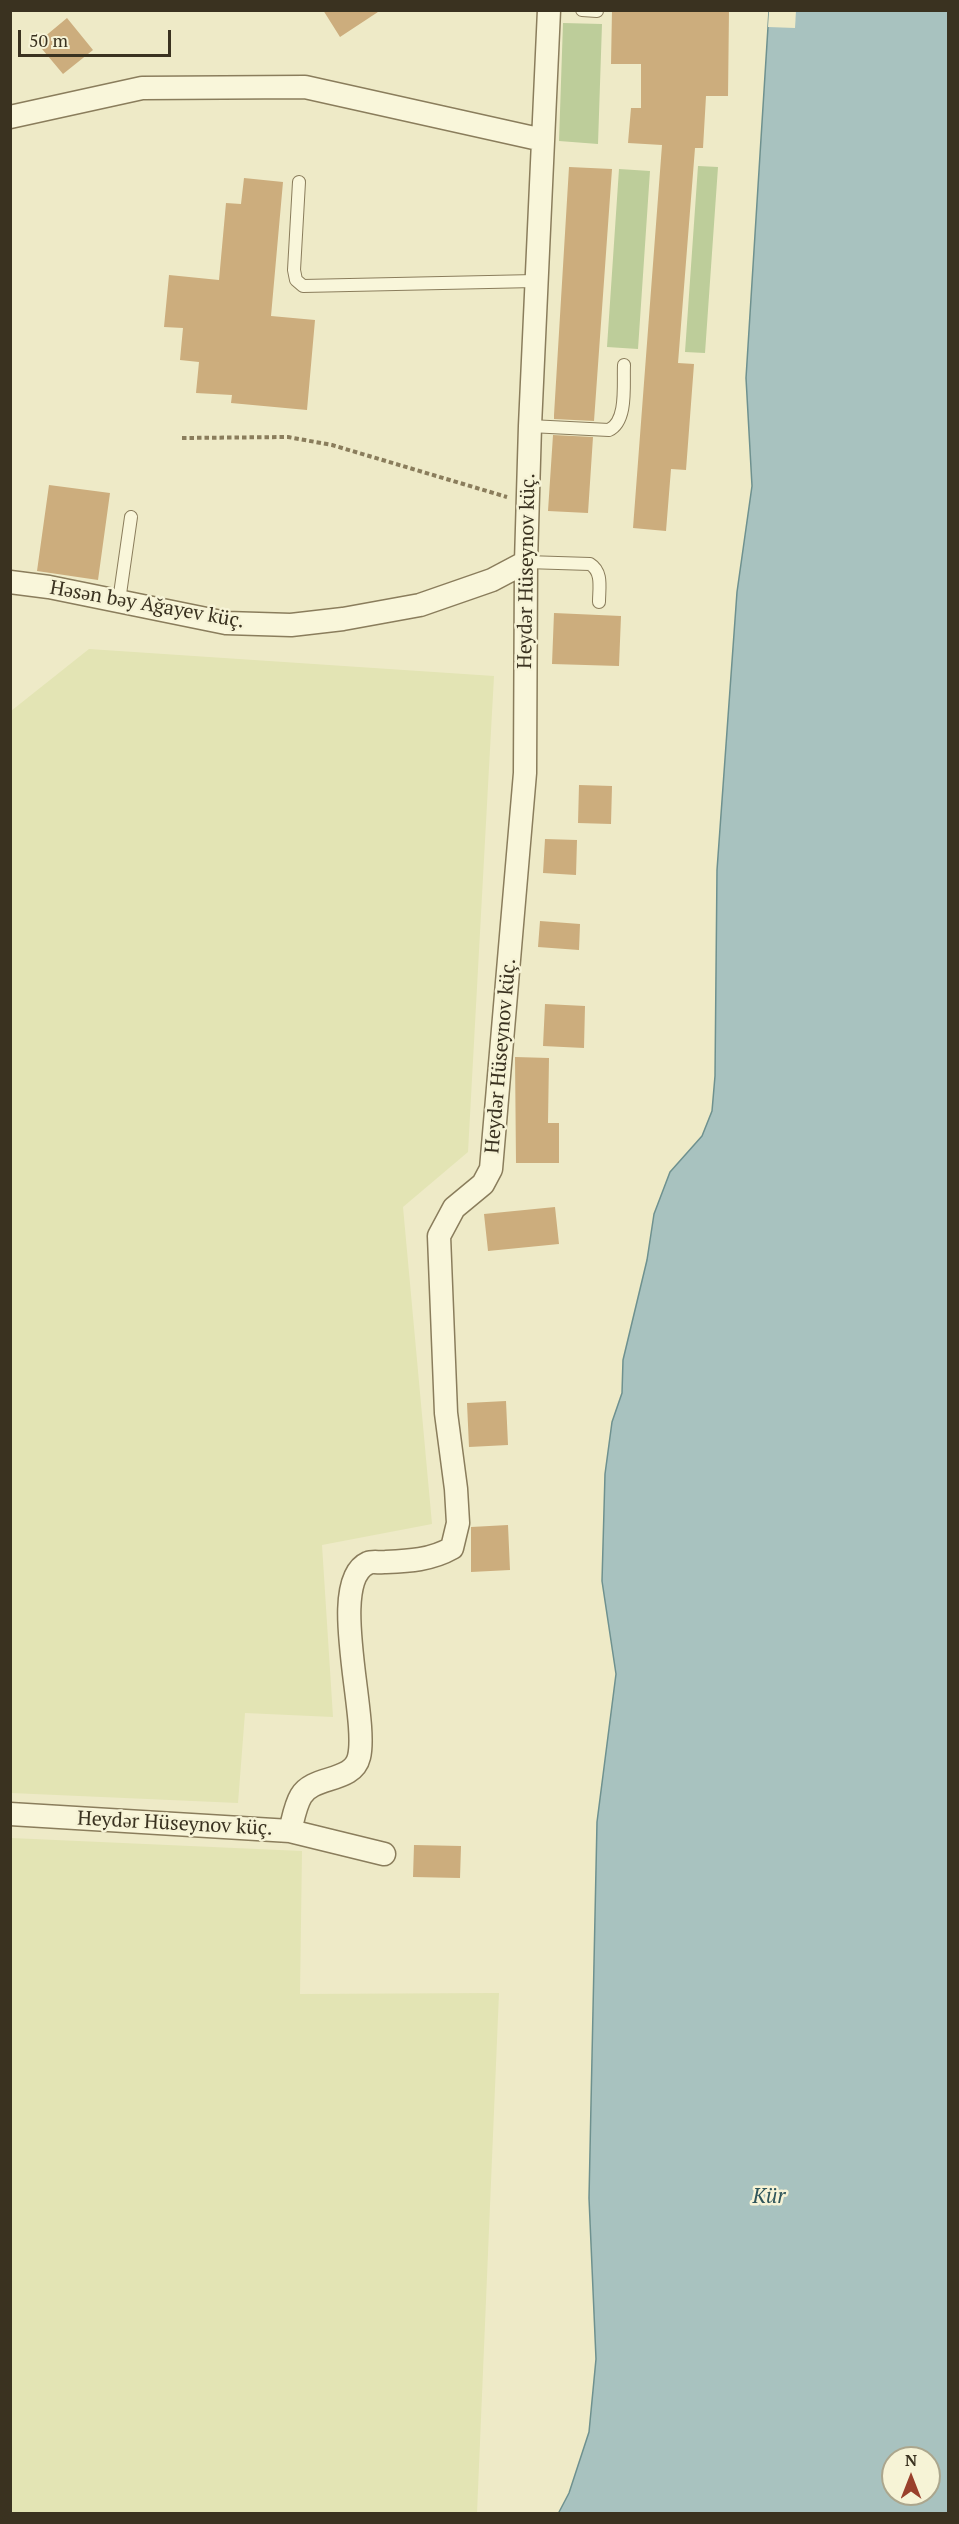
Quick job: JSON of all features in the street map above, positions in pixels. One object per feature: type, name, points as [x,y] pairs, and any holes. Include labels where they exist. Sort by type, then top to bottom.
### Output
[{"type":"street","name":"Heydər Hüseynov küç.","points":[[10,1814],[290,1831],[302,1794],[326,1778],[345,1775],[359,1759],[361,1725],[349,1626],[350,1590],[359,1570],[369,1562],[436,1558],[452,1548],[458,1523],[446,1413],[439,1236],[454,1208],[483,1184],[491,1169],[525,773],[526,562],[530,426],[549,10]]},
{"type":"street","points":[[10,117],[142,88],[305,87],[543,140]]},
{"type":"street","name":"Həsən bəy Ağayev küç.","points":[[10,582],[226,623],[291,625],[343,619],[420,604],[492,580],[526,562]]},
{"type":"street","points":[[290,1831],[384,1854]]},
{"type":"lane","points":[[582,10],[597,11]]},
{"type":"lane","points":[[299,182],[294,270],[296,280],[303,285],[535,281]]},
{"type":"lane","points":[[530,426],[609,430],[617,426],[621,418],[624,365]]},
{"type":"lane","points":[[119,601],[131,517]]},
{"type":"lane","points":[[526,562],[590,564],[596,568],[599,575],[599,602]]},
{"type":"path","points":[[182,438],[288,437],[332,444],[528,503]]},
{"type":"green space","points":[[563,23],[602,24],[598,144],[559,141]]},
{"type":"green space","points":[[698,166],[718,167],[705,353],[685,352]]},
{"type":"green space","points":[[619,169],[650,171],[638,349],[607,347]]},
{"type":"green space","points":[[89,649],[494,676],[468,1152],[403,1207],[432,1524],[322,1545],[333,1717],[245,1713],[238,1803],[11,1793],[11,711]]},
{"type":"green space","points":[[11,1838],[302,1851],[300,1994],[499,1993],[477,2513],[11,2513]]},
{"type":"water","name":"Kür","points":[[769,11],[948,11],[948,2513],[558,2514],[569,2493],[589,2432],[596,2359],[589,2198],[597,1822],[616,1674],[602,1581],[605,1474],[612,1422],[622,1393],[623,1360],[647,1260],[654,1214],[670,1172],[702,1136],[712,1111],[715,1076],[717,870],[737,592],[752,486],[746,378]]},
{"type":"pier","points":[[769,11],[796,11],[795,28],[768,27]]},
{"type":"building","points":[[323,10],[381,10],[340,37]]},
{"type":"building","points":[[612,10],[729,10],[728,96],[706,96],[703,148],[695,148],[678,363],[694,364],[686,470],[671,469],[666,531],[633,528],[662,145],[628,143],[631,108],[641,108],[641,64],[611,64]]},
{"type":"building","points":[[67,18],[93,50],[63,74],[37,43]]},
{"type":"building","points":[[569,167],[612,169],[594,421],[554,419]]},
{"type":"building","points":[[244,178],[283,182],[271,316],[315,320],[307,410],[231,403],[232,395],[196,393],[199,362],[180,360],[183,328],[164,327],[169,275],[219,280],[226,203],[241,204]]},
{"type":"building","points":[[553,435],[593,437],[588,513],[548,511]]},
{"type":"building","points":[[49,485],[110,493],[98,580],[37,571]]},
{"type":"building","points":[[554,613],[621,616],[619,666],[552,664]]},
{"type":"building","points":[[579,785],[612,786],[611,824],[578,823]]},
{"type":"building","points":[[545,839],[577,840],[576,875],[543,873]]},
{"type":"building","points":[[540,921],[580,924],[579,950],[538,947]]},
{"type":"building","points":[[545,1004],[585,1006],[584,1048],[543,1046]]},
{"type":"building","points":[[515,1057],[549,1058],[548,1123],[559,1123],[559,1163],[516,1163]]},
{"type":"building","points":[[555,1207],[559,1244],[488,1251],[484,1214]]},
{"type":"building","points":[[506,1401],[508,1445],[469,1447],[467,1403]]},
{"type":"building","points":[[508,1525],[510,1570],[471,1572],[471,1527]]},
{"type":"building","points":[[414,1845],[461,1846],[460,1878],[413,1877]]}]
